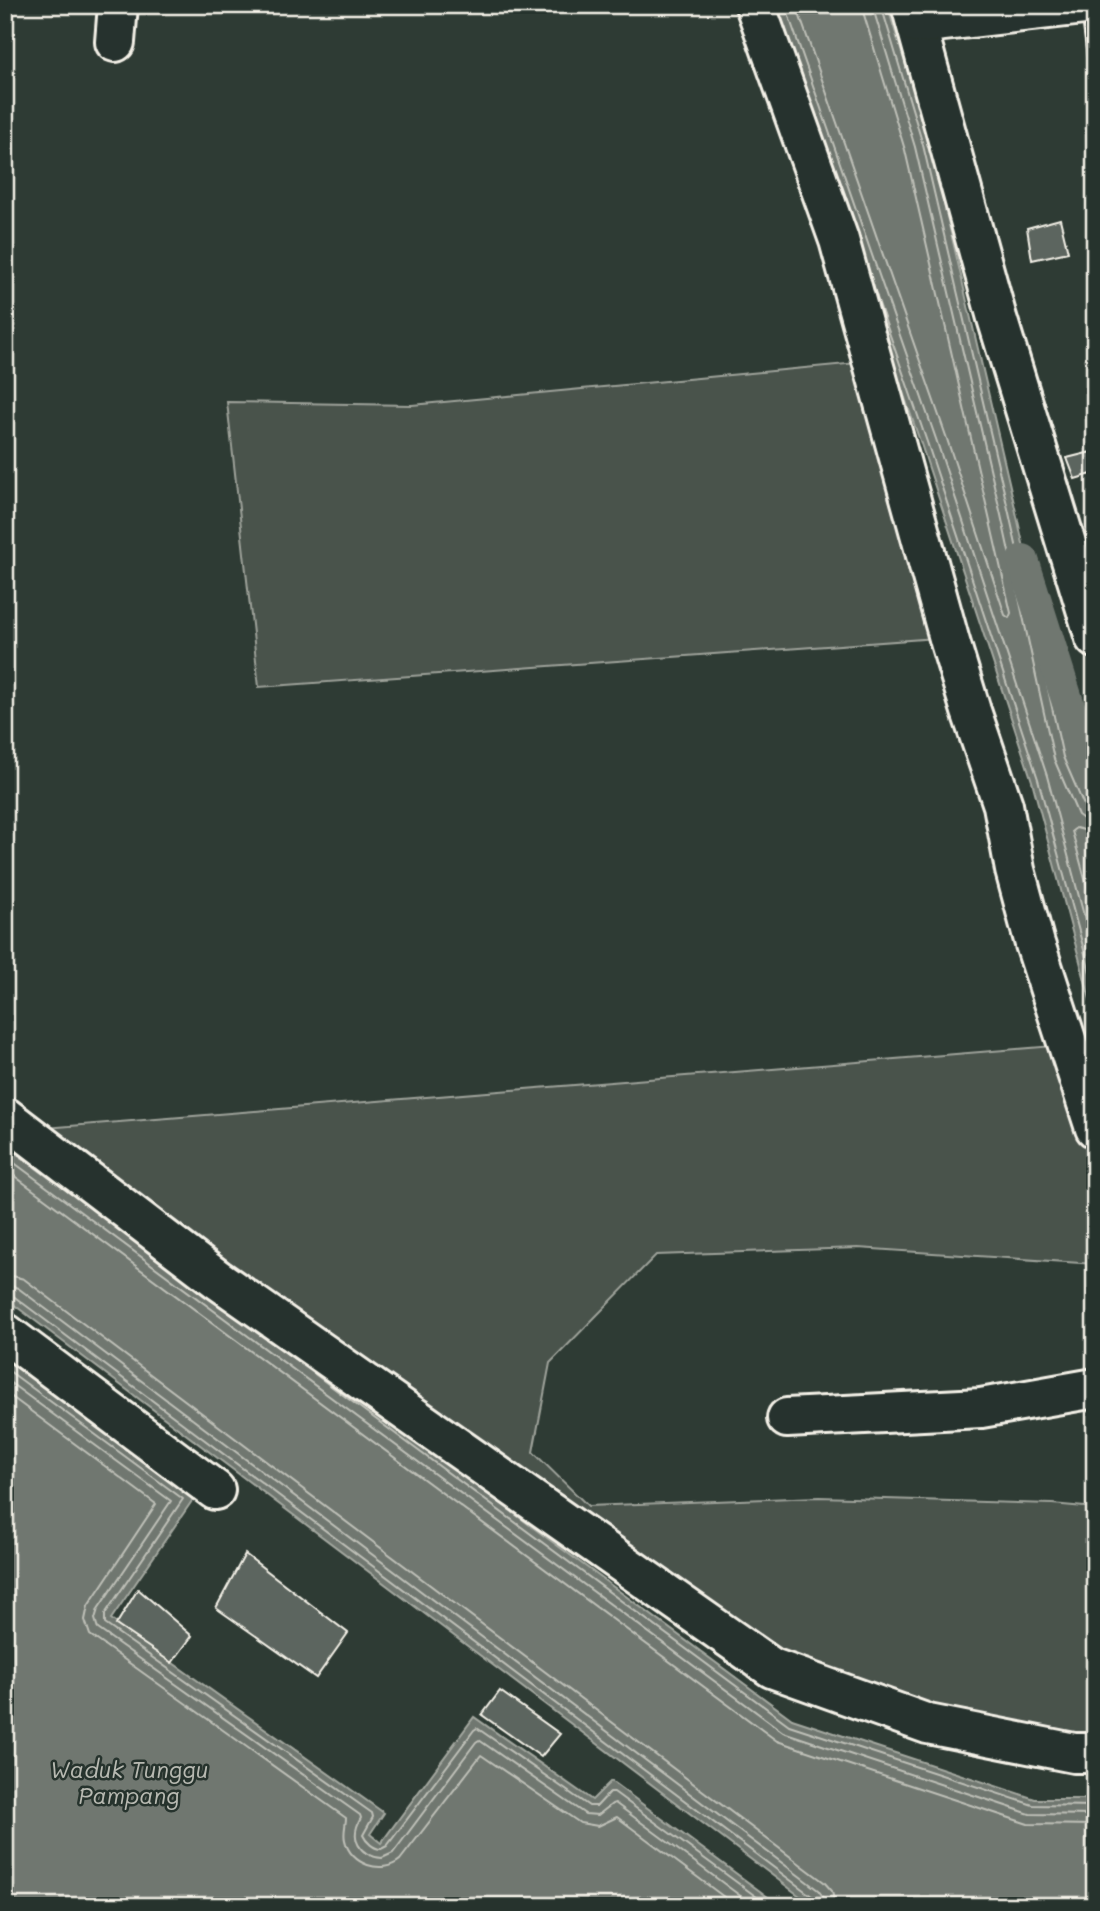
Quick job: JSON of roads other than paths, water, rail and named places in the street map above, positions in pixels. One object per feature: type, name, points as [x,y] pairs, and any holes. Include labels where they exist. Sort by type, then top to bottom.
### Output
[{"type":"street","points":[[755,5],[839,240],[950,642],[1003,805],[1015,870],[1035,944],[1095,1128]]},
{"type":"street","points":[[1084,5],[914,15],[998,318],[1095,638]]},
{"type":"street","points":[[5,1118],[217,1279],[772,1668],[928,1724],[1074,1753],[1095,1753]]},
{"type":"street","points":[[5,1333],[215,1490]]},
{"type":"street","points":[[788,1418],[981,1408],[1095,1388]]},
{"type":"water","points":[[768,5],[887,5],[930,143],[1070,755],[1095,814],[1095,1018],[1032,781],[921,444]]},
{"type":"water","points":[[5,1137],[792,1719],[1035,1799],[1095,1799],[1095,1906],[813,1906],[5,1298]]},
{"type":"water","name":"Waduk Tunggu Pampang","points":[[5,1359],[194,1498],[111,1619],[384,1813],[370,1834],[381,1843],[474,1717],[592,1800],[611,1781],[780,1906],[5,1906]]},
{"type":"waterway","points":[[1023,560],[1095,788]]}]
